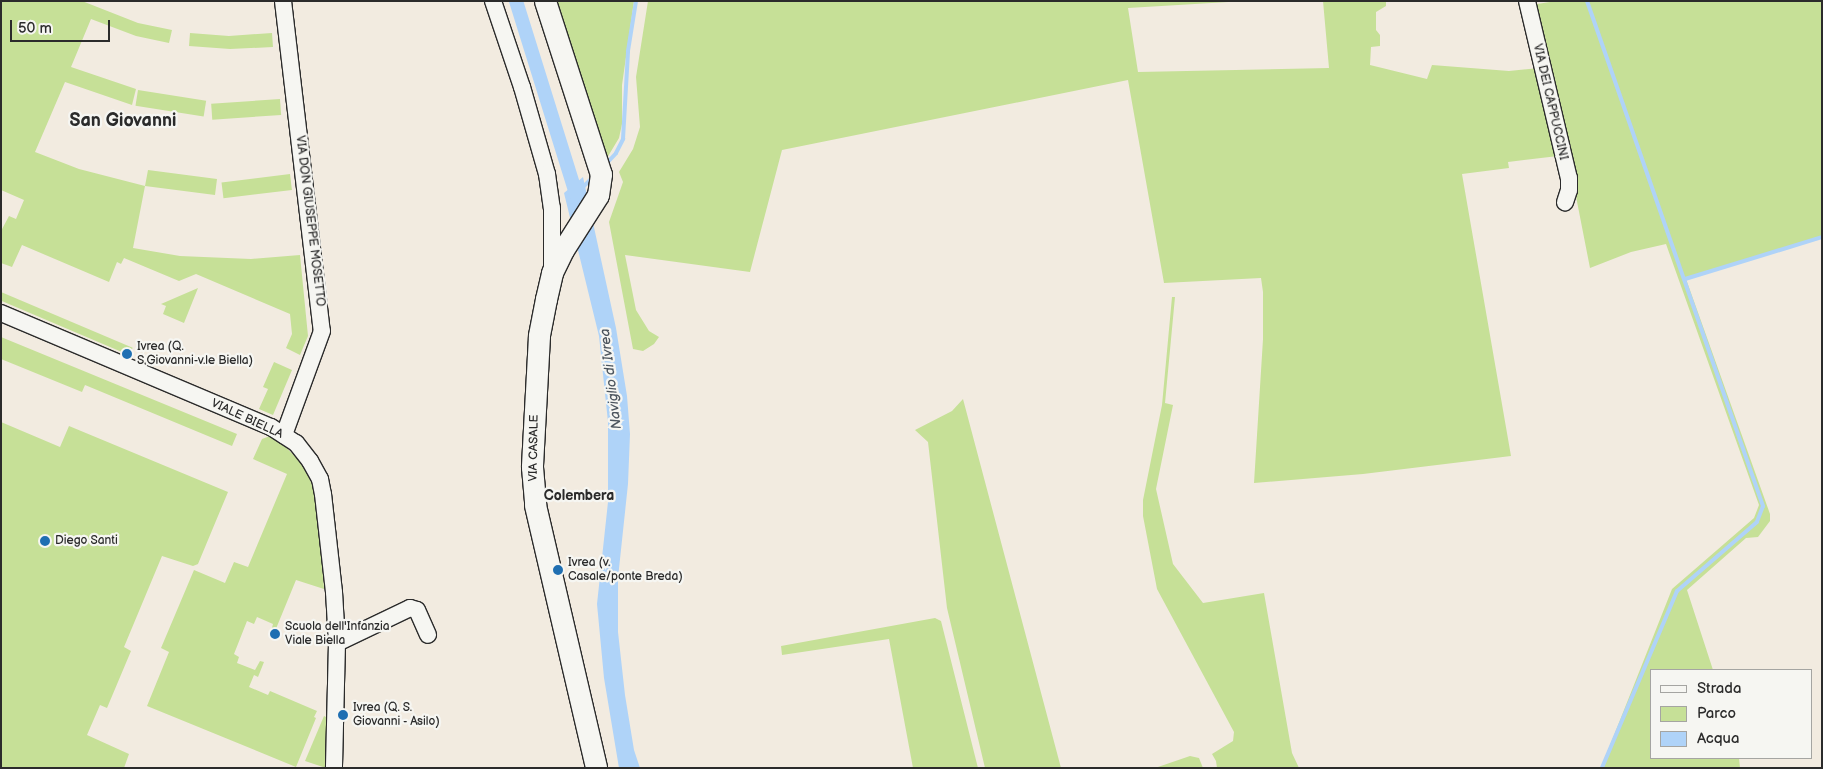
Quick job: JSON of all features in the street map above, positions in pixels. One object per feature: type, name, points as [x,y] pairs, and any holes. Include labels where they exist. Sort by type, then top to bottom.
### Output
[{"type":"main road","name":"VIA CASALE","points":[[545,1],[601,174],[598,195],[562,250],[552,273],[539,336],[532,467],[535,505],[596,768]]},
{"type":"street","name":"VIA DON GIUSEPPE MOSETTO","points":[[283,1],[322,331],[284,435]]},
{"type":"street","name":"VIA CASALE","points":[[493,1],[528,106],[547,174],[552,208],[552,273]]},
{"type":"street","name":"VIA DEI CAPPUCCINI","points":[[1527,1],[1569,178],[1569,190],[1565,202]]},
{"type":"street","name":"VIALE BIELLA","points":[[1,313],[284,435],[296,443],[310,460],[322,487],[328,522],[337,643],[334,768]]},
{"type":"street","points":[[337,643],[410,608],[417,610],[428,635]]},
{"type":"green space","points":[[1,1],[82,1],[138,23],[172,30],[169,43],[136,36],[91,19],[71,67],[136,89],[132,105],[65,82],[35,152],[79,169],[145,186],[133,248],[180,256],[251,259],[300,255],[308,336],[300,355],[286,348],[292,334],[290,314],[196,274],[179,281],[124,258],[121,264],[117,262],[109,282],[22,245],[12,267],[1,263],[1,231],[9,216],[16,219],[24,200],[1,190]]},
{"type":"green space","points":[[557,1],[634,1],[622,85],[622,124],[619,138],[607,158]]},
{"type":"green space","points":[[648,1],[1245,1],[1128,8],[1138,72],[1329,68],[1323,1],[1386,1],[1386,6],[1376,12],[1376,30],[1380,35],[1380,46],[1371,47],[1370,65],[1427,79],[1432,65],[1509,71],[1539,68],[1558,156],[1508,162],[1509,168],[1462,174],[1511,456],[1363,474],[1254,483],[1263,339],[1263,292],[1261,278],[1164,283],[1128,80],[782,150],[750,272],[625,255],[636,310],[649,331],[659,337],[654,344],[643,351],[633,349],[609,222],[623,182],[619,172],[633,149],[640,127],[636,77]]},
{"type":"green space","points":[[1556,1],[1822,1],[1822,238],[1686,279],[1770,514],[1770,521],[1758,537],[1746,538],[1687,590],[1713,669],[1650,669],[1650,759],[1739,759],[1740,768],[1601,768],[1672,589],[1754,518],[1759,505],[1666,244],[1631,252],[1590,268],[1572,176],[1531,5]]},
{"type":"green space","points":[[190,33],[229,36],[272,33],[273,47],[230,49],[189,46]]},
{"type":"green space","points":[[138,90],[206,101],[204,117],[135,106]]},
{"type":"green space","points":[[280,99],[281,115],[212,120],[211,104]]},
{"type":"green space","points":[[148,170],[217,179],[215,195],[145,186]]},
{"type":"green space","points":[[290,174],[292,190],[223,198],[222,182]]},
{"type":"green space","points":[[198,288],[184,323],[163,314],[166,306],[161,304]]},
{"type":"green space","points":[[1,292],[133,348],[130,355],[1,301]]},
{"type":"green space","points":[[1172,297],[1175,297],[1165,403],[1173,405],[1156,489],[1173,564],[1203,603],[1264,593],[1292,753],[1299,768],[1217,768],[1212,754],[1233,741],[1234,732],[1157,589],[1143,516],[1143,500],[1162,405]]},
{"type":"green space","points":[[1,337],[237,434],[232,446],[85,385],[82,392],[1,359]]},
{"type":"green space","points":[[274,362],[292,370],[273,415],[259,409],[268,389],[263,387]]},
{"type":"green space","points":[[963,399],[1061,768],[985,768],[947,608],[928,442],[915,430],[952,411]]},
{"type":"green space","name":"Diego Santi","points":[[1,422],[60,447],[69,426],[228,492],[198,564],[193,566],[162,556],[124,647],[131,651],[107,708],[100,705],[87,735],[129,754],[124,768],[1,768]]},
{"type":"green space","points":[[270,436],[279,440],[303,465],[313,487],[319,515],[324,589],[296,580],[273,636],[270,635],[273,624],[257,617],[254,624],[247,621],[234,654],[239,657],[237,663],[255,670],[260,661],[264,662],[258,677],[254,675],[249,687],[268,695],[270,691],[317,711],[314,717],[316,718],[296,767],[147,706],[169,652],[161,648],[194,570],[225,583],[234,562],[248,567],[287,474],[253,459],[262,439]]},
{"type":"green space","points":[[935,618],[941,621],[978,768],[913,768],[889,639],[782,655],[781,646]]},
{"type":"green space","points":[[324,716],[326,717],[326,768],[305,761]]},
{"type":"green space","points":[[1190,756],[1199,758],[1203,768],[1155,768]]},
{"type":"water","points":[[583,177],[616,328],[627,396],[630,434],[628,484],[618,578],[618,632],[625,695],[634,750],[640,768],[619,768],[604,678],[597,604],[608,502],[608,422],[599,336],[564,193]]},
{"type":"waterway","name":"Naviglio di Ivrea","points":[[516,1],[578,200]]},
{"type":"waterway","points":[[605,165],[616,153],[623,139],[628,51],[636,1]]},
{"type":"waterway","points":[[1587,1],[1763,506],[1757,522],[1677,591],[1602,768]]},
{"type":"waterway","points":[[582,188],[593,177]]},
{"type":"waterway","points":[[1685,279],[1822,237]]},
{"type":"place","name":"Ivrea (Q. S.Giovanni-v.le Biella)","points":[[127,354]]},
{"type":"place","name":"Diego Santi","points":[[45,541]]},
{"type":"place","name":"Ivrea (v. Casale/ponte Breda)","points":[[558,570]]},
{"type":"place","name":"Scuola dell'Infanzia Viale Biella","points":[[275,634]]},
{"type":"place","name":"Ivrea (Q. S. Giovanni - Asilo)","points":[[343,715]]},
{"type":"district","name":"San Giovanni","points":[[123,121]]},
{"type":"district","name":"Colembera","points":[[579,496]]}]
